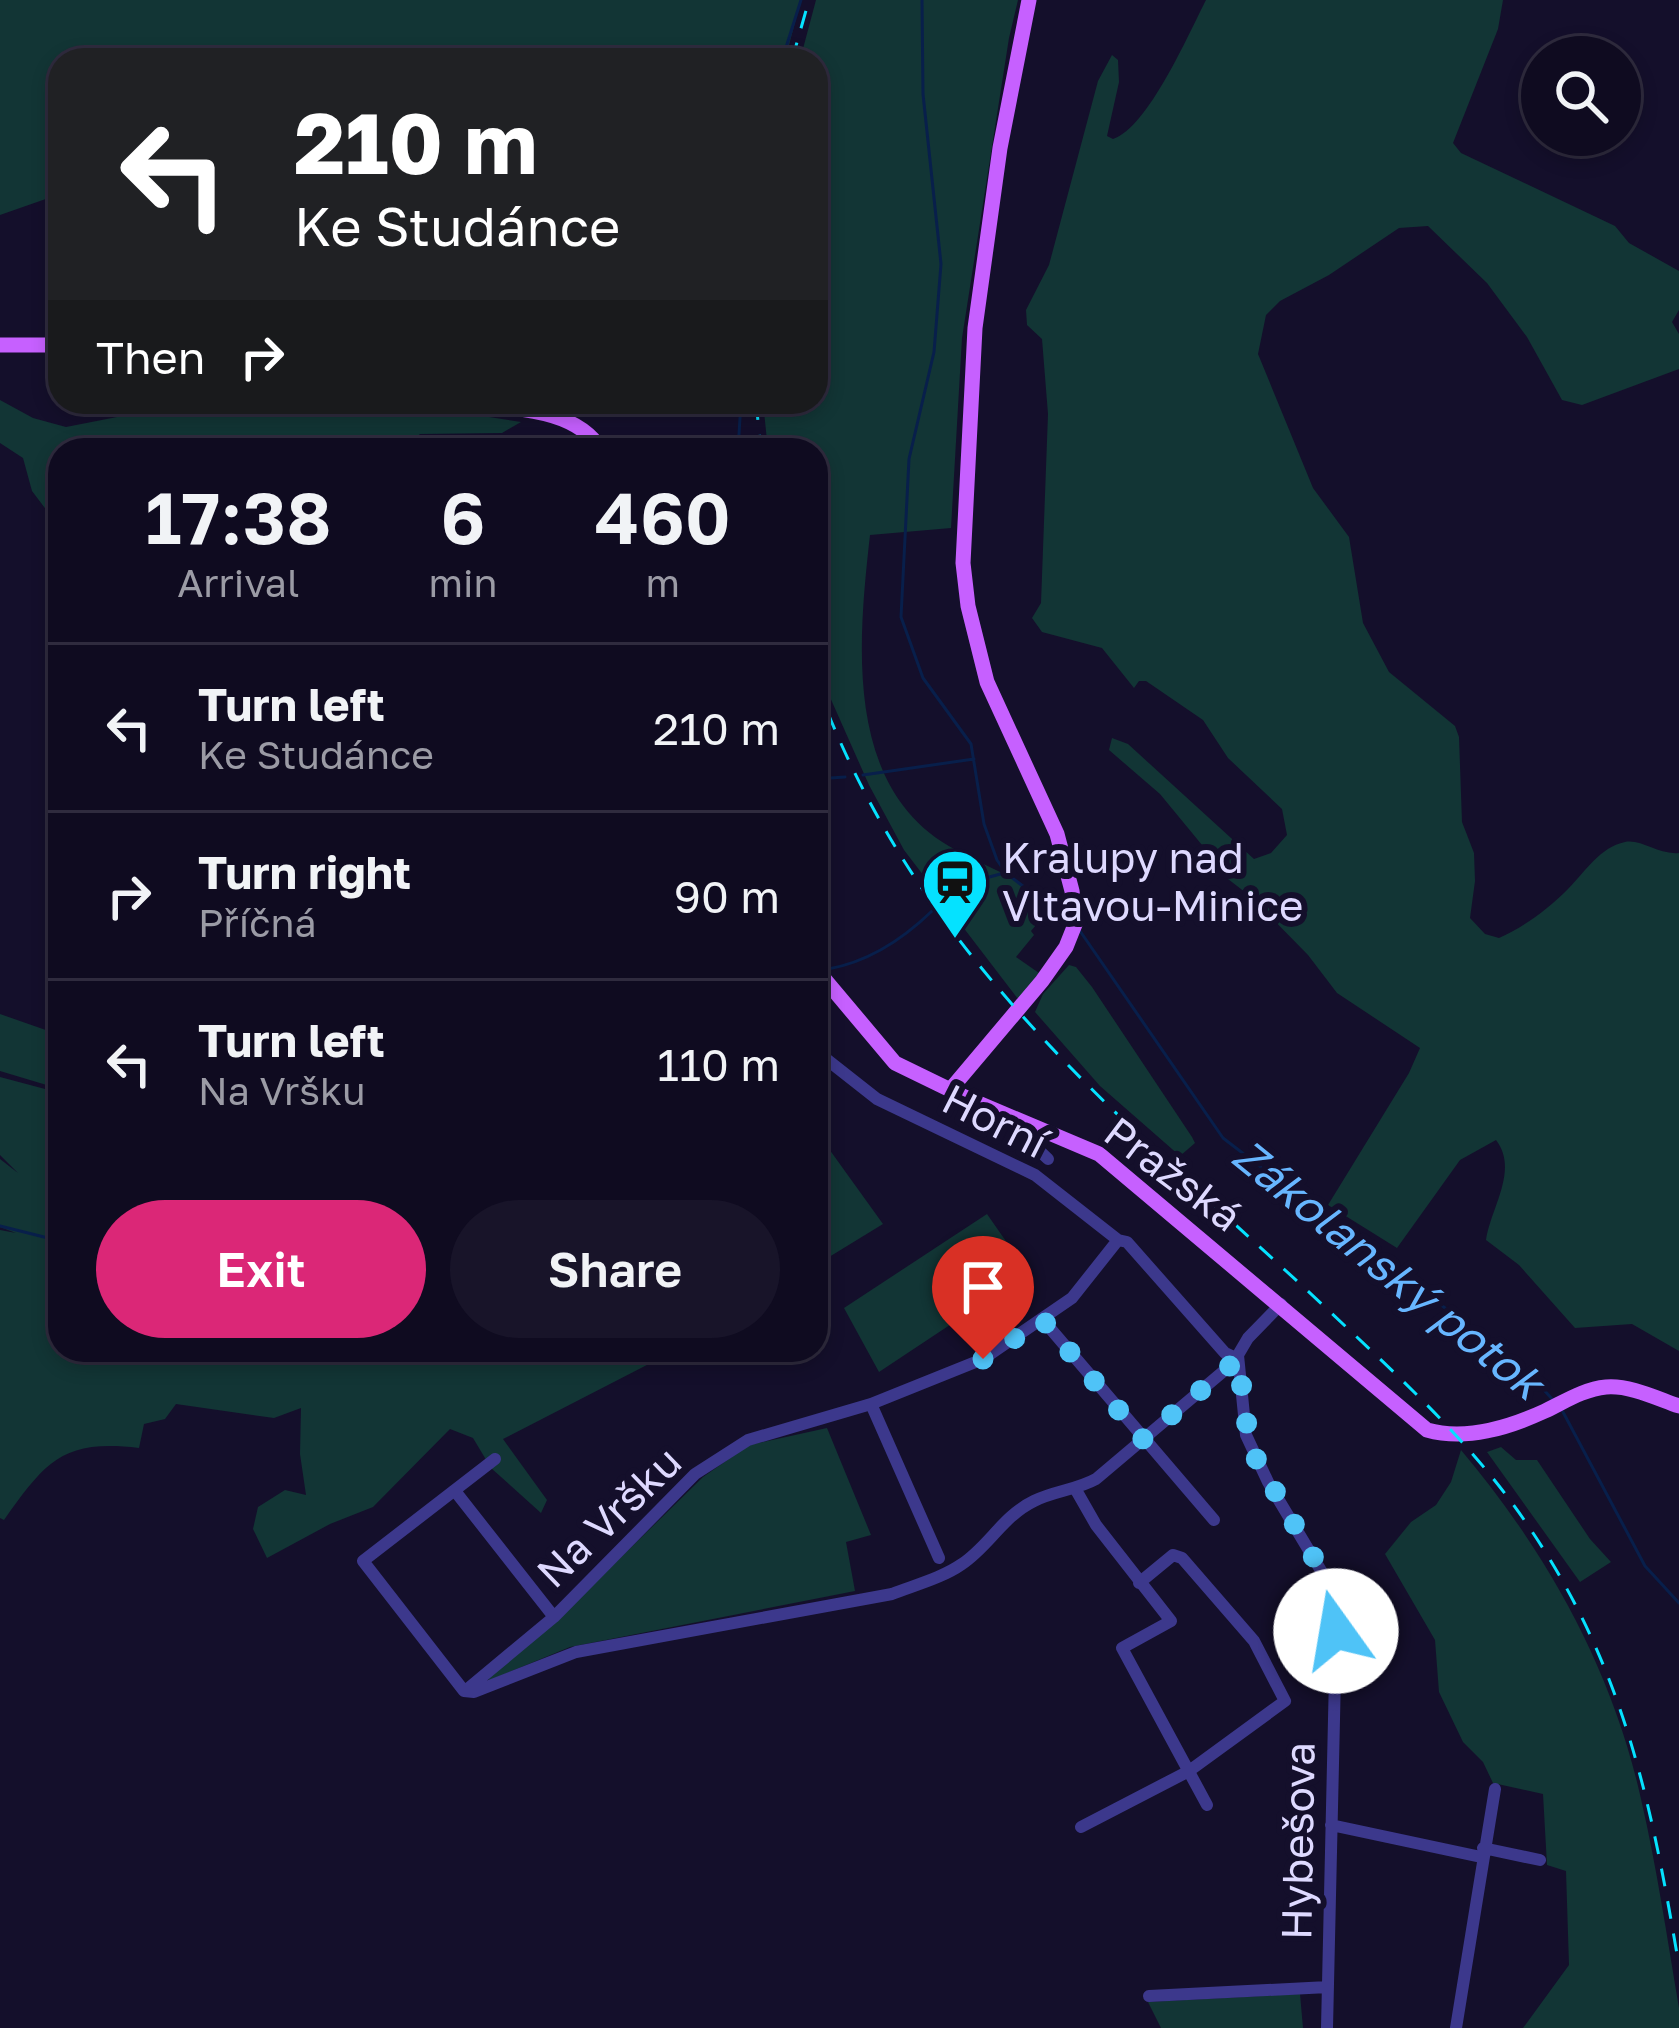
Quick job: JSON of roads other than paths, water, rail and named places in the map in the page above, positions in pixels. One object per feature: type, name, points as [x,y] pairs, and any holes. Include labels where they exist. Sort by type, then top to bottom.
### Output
[{"type":"main road","points":[[950,1090],[1042,982],[1072,936],[1076,909],[1057,834],[987,682],[963,563],[975,328],[1000,148],[1029,0]]},
{"type":"main road","points":[[0,345],[48,345]]},
{"type":"main road","points":[[555,414],[593,438]]},
{"type":"main road","name":"Pražská","points":[[828,986],[895,1063],[1099,1154],[1427,1430],[1459,1436],[1547,1410],[1603,1387],[1679,1406]]},
{"type":"street","name":"Horní","points":[[828,1061],[877,1100],[1035,1175],[1118,1240],[1134,1247],[1225,1353],[1238,1359]]},
{"type":"street","points":[[999,1112],[1048,1159]]},
{"type":"street","name":"Na Vršku","points":[[464,1691],[554,1617],[695,1474],[748,1440],[872,1404],[983,1359],[1081,1289],[1118,1240]]},
{"type":"street","points":[[495,1459],[363,1561],[464,1691],[474,1692],[556,1657],[892,1594],[961,1566],[1000,1525],[1034,1501],[1076,1490],[1120,1461],[1238,1359],[1248,1337],[1281,1304]]},
{"type":"street","points":[[1043,1320],[1214,1520]]},
{"type":"street","name":"Hybešova","points":[[1238,1359],[1250,1448],[1332,1589],[1336,1631],[1327,2028]]},
{"type":"street","points":[[872,1404],[939,1558]]},
{"type":"street","points":[[1076,1490],[1096,1526],[1171,1621],[1123,1648],[1208,1805]]},
{"type":"street","points":[[454,1491],[554,1617]]},
{"type":"street","points":[[1081,1827],[1189,1771],[1285,1701],[1254,1641],[1182,1558],[1173,1555],[1139,1582]]},
{"type":"street","points":[[1456,2028],[1495,1789]]},
{"type":"street","points":[[1331,1825],[1540,1860]]},
{"type":"street","name":"Hybešova","points":[[1149,1996],[1328,1987]]},
{"type":"waterway","points":[[786,48],[801,0]]},
{"type":"waterway","name":"Zákolanský potok","points":[[922,0],[923,94],[941,264],[934,352],[909,459],[901,617],[923,678],[971,744],[984,824],[997,860],[1006,873],[1068,921]]},
{"type":"waterway","points":[[739,438],[740,414]]},
{"type":"waterway","points":[[863,775],[974,759]]},
{"type":"waterway","points":[[828,778],[845,777]]},
{"type":"waterway","points":[[942,902],[964,884],[1004,873]]},
{"type":"waterway","points":[[828,969],[884,948],[932,911]]},
{"type":"waterway","name":"Zákolanský potok","points":[[1080,931],[1223,1138],[1526,1370],[1553,1400]]},
{"type":"waterway","points":[[0,1226],[48,1238]]},
{"type":"waterway","name":"Zákolanský potok","points":[[1563,1412],[1645,1566],[1679,1603]]},
{"type":"railway","points":[[795,48],[809,0]]},
{"type":"railway","points":[[757,414],[760,438]]},
{"type":"railway","points":[[828,710],[858,780],[909,868],[967,950],[1031,1025],[1100,1097],[1436,1414],[1533,1533],[1565,1585],[1613,1688],[1645,1795],[1679,1966]]},
{"type":"place","name":"Kralupy nad Vltavou-Minice","points":[[955,941]]}]
